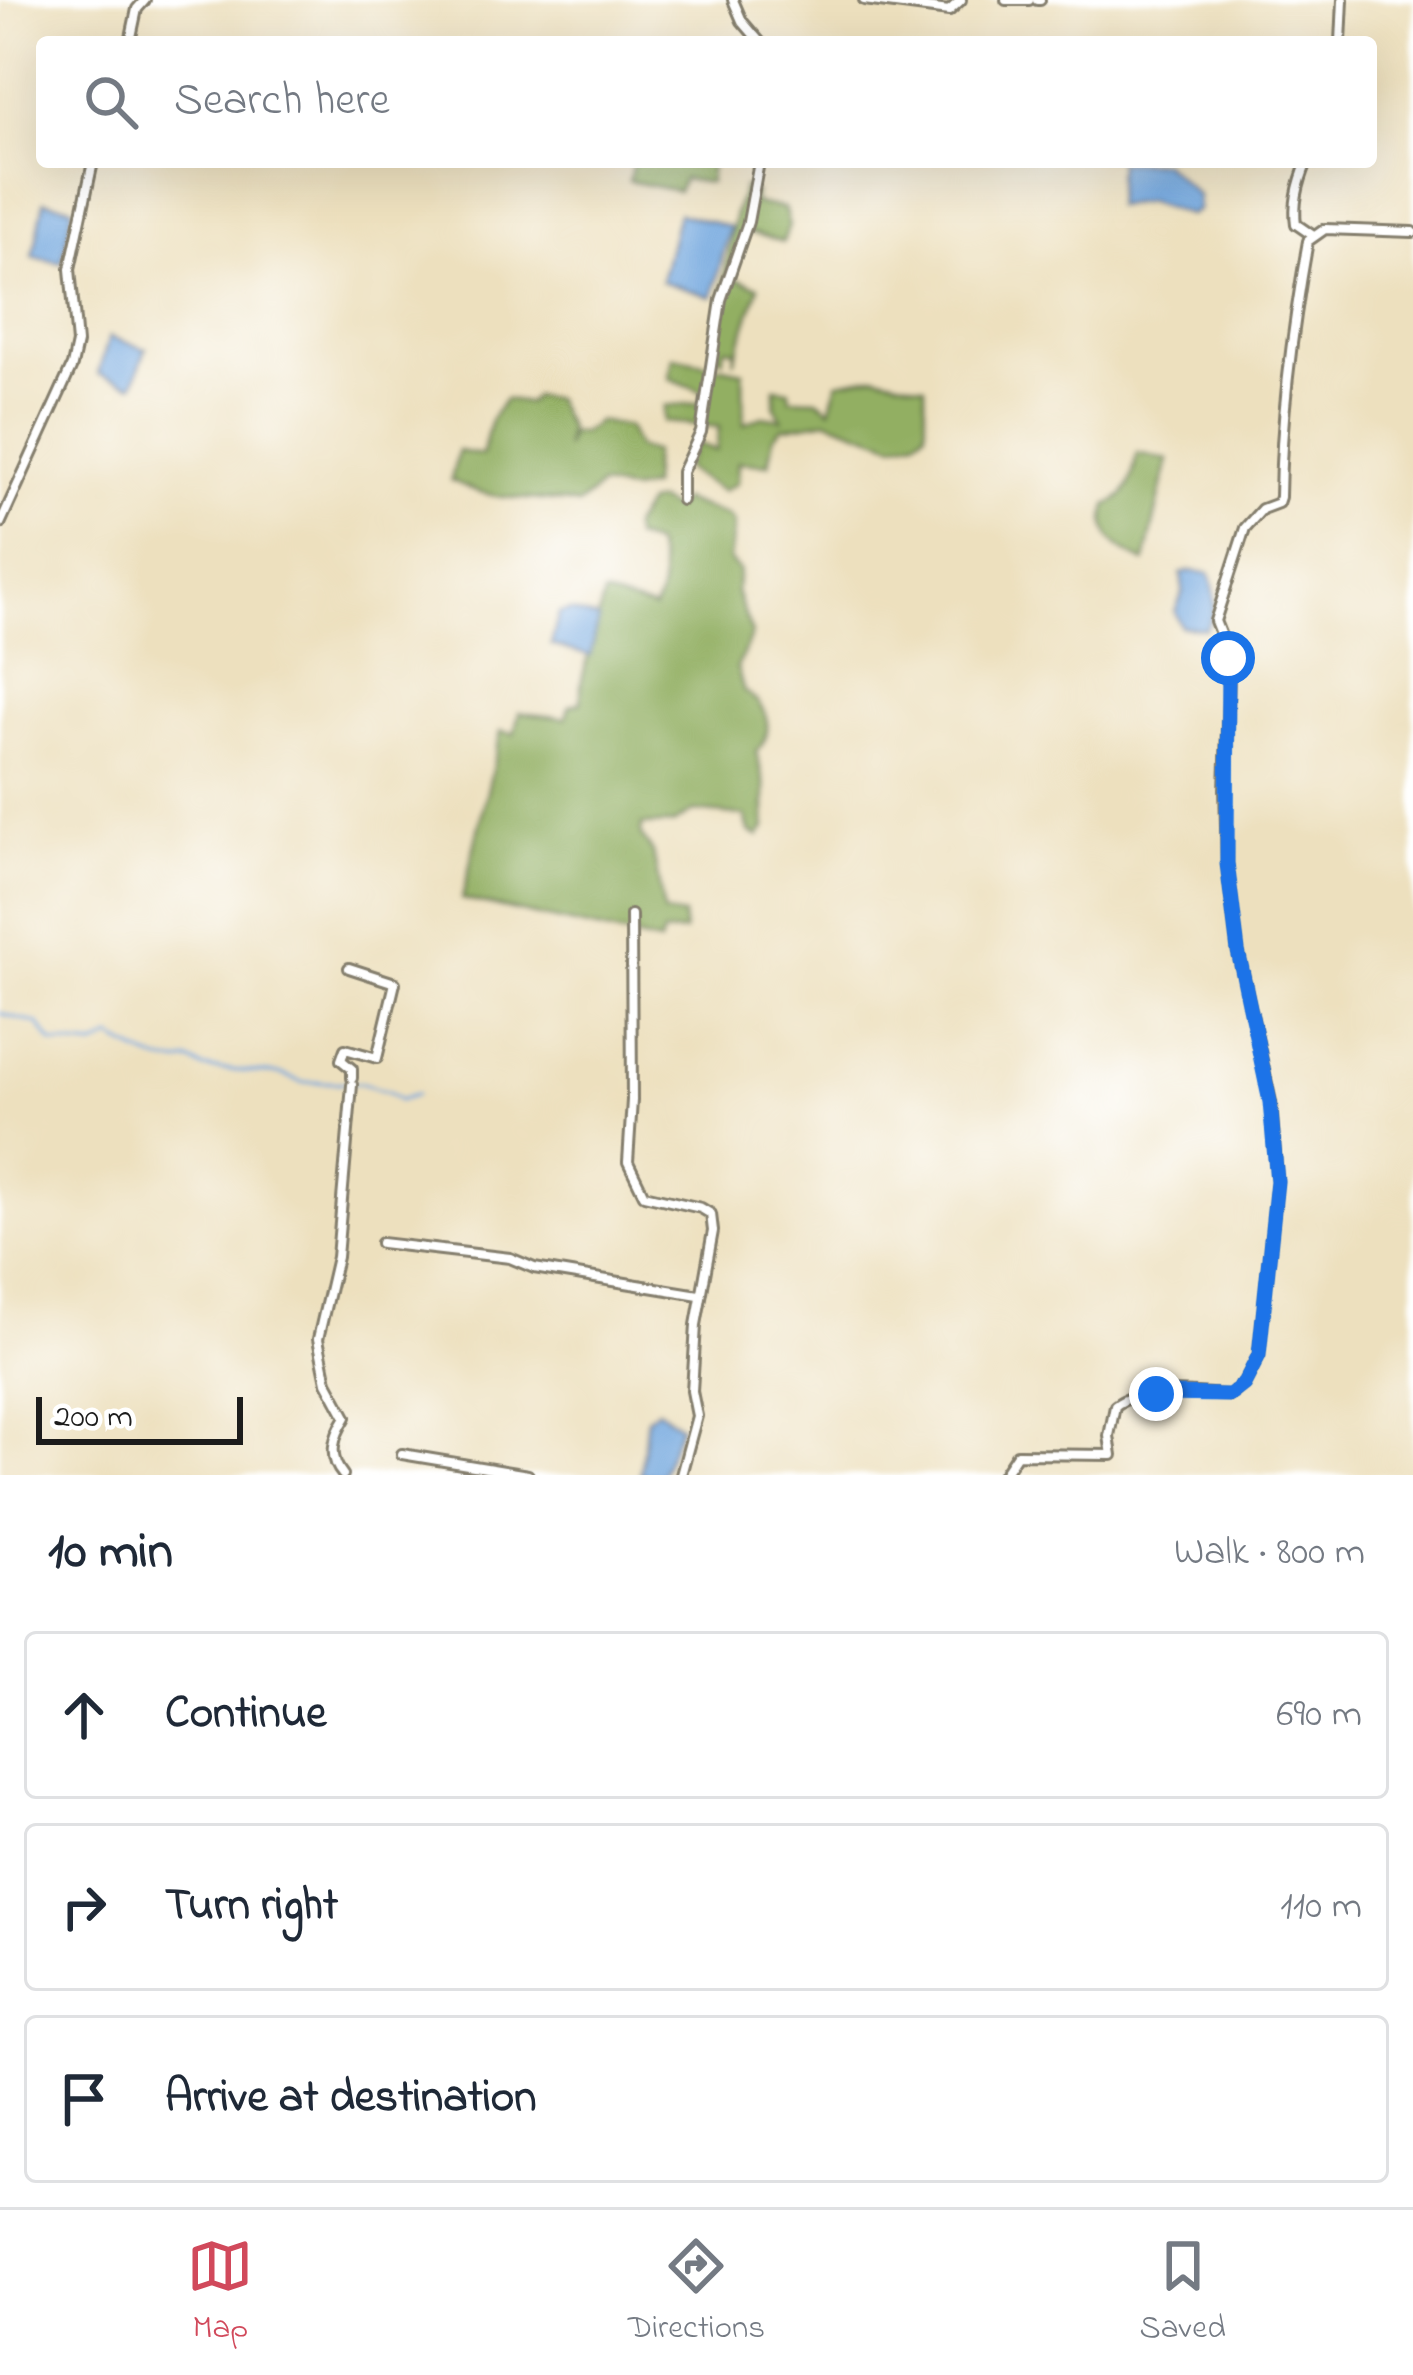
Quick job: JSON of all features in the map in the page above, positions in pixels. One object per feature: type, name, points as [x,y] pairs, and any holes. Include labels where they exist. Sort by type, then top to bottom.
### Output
[{"type":"street","points":[[131,36],[137,9],[146,0]]},
{"type":"street","points":[[733,0],[755,36]]},
{"type":"street","points":[[864,0],[949,11],[961,0]]},
{"type":"street","points":[[1006,0],[1036,0]]},
{"type":"street","points":[[1341,36],[1342,0]]},
{"type":"street","points":[[0,524],[72,366],[77,343],[70,269],[92,168]]},
{"type":"street","points":[[682,500],[682,472],[700,432],[721,300],[748,221],[758,168]]},
{"type":"street","points":[[1305,168],[1294,217],[1312,235]]},
{"type":"street","points":[[1003,1475],[1017,1454],[1112,1455],[1109,1436],[1115,1406],[1122,1400],[1156,1394],[1230,1395],[1244,1384],[1259,1355],[1277,1181],[1270,1102],[1238,951],[1227,863],[1229,672],[1215,621],[1245,528],[1280,497],[1280,440],[1292,370],[1297,289],[1312,235],[1344,228],[1413,232]]},
{"type":"street","points":[[631,915],[628,1162],[644,1195],[701,1208],[711,1214],[713,1231],[699,1294],[692,1391],[697,1416],[681,1475]]},
{"type":"street","points":[[343,1475],[334,1465],[333,1450],[346,1417],[327,1382],[317,1340],[337,1257],[352,1082],[352,1069],[341,1060],[345,1049],[377,1058],[395,983],[349,968]]},
{"type":"street","points":[[382,1243],[509,1258],[534,1268],[699,1294]]},
{"type":"street","points":[[402,1454],[528,1475]]},
{"type":"green space","points":[[632,168],[710,168],[709,183],[683,179],[678,191],[629,181]]},
{"type":"green space","points":[[744,187],[755,192],[753,203],[784,208],[789,225],[783,242],[745,231],[729,276],[759,287],[734,362],[736,350],[725,348],[723,360],[713,353],[735,212]]},
{"type":"green space","points":[[673,357],[743,371],[744,424],[762,416],[782,419],[775,407],[775,388],[789,390],[790,398],[817,399],[830,409],[838,382],[877,375],[925,386],[926,431],[916,439],[894,444],[828,420],[782,428],[774,437],[769,464],[738,462],[737,483],[722,491],[685,469],[696,443],[716,451],[719,427],[664,422],[664,406],[700,403],[704,392],[669,378]]},
{"type":"green space","points":[[534,396],[554,399],[568,428],[565,448],[570,433],[582,433],[599,421],[628,427],[637,448],[653,452],[651,487],[631,491],[600,486],[578,505],[500,497],[451,480],[458,451],[482,455],[491,419],[505,399],[527,403]]},
{"type":"green space","points":[[1137,453],[1168,460],[1145,562],[1112,541],[1105,526],[1107,505],[1126,491]]},
{"type":"green space","points":[[682,500],[728,516],[734,524],[729,560],[739,571],[736,592],[752,634],[737,668],[744,692],[764,711],[767,728],[756,752],[765,786],[765,828],[759,836],[749,832],[745,816],[694,811],[673,824],[642,825],[641,836],[653,852],[664,913],[683,916],[684,932],[663,933],[660,943],[462,899],[501,731],[514,734],[519,713],[566,718],[569,706],[581,702],[581,683],[604,595],[654,609],[661,585],[659,562],[654,545],[634,538],[632,527],[647,503],[657,501],[673,509]]},
{"type":"water","points":[[1118,168],[1168,168],[1197,195],[1198,210],[1189,215],[1146,201],[1115,206]]},
{"type":"water","points":[[44,201],[73,207],[62,263],[33,257]]},
{"type":"water","points":[[678,213],[730,227],[712,297],[661,281]]},
{"type":"water","points":[[109,337],[146,349],[133,385],[98,374]]},
{"type":"water","points":[[1209,573],[1212,579],[1213,609],[1205,629],[1181,626],[1175,612],[1183,591],[1181,574]]},
{"type":"water","points":[[570,611],[599,619],[590,656],[551,645],[559,613]]},
{"type":"water","points":[[658,1409],[680,1426],[661,1475],[640,1475],[647,1418]]},
{"type":"waterway","points":[[0,1013],[38,1024],[53,1043],[95,1047],[112,1038],[169,1062],[281,1074],[302,1082],[362,1083],[400,1100],[417,1094]]},
{"type":"route","points":[[1156,1394],[1230,1395],[1255,1367],[1277,1181],[1270,1102],[1253,1035],[1227,863],[1228,658]]}]
